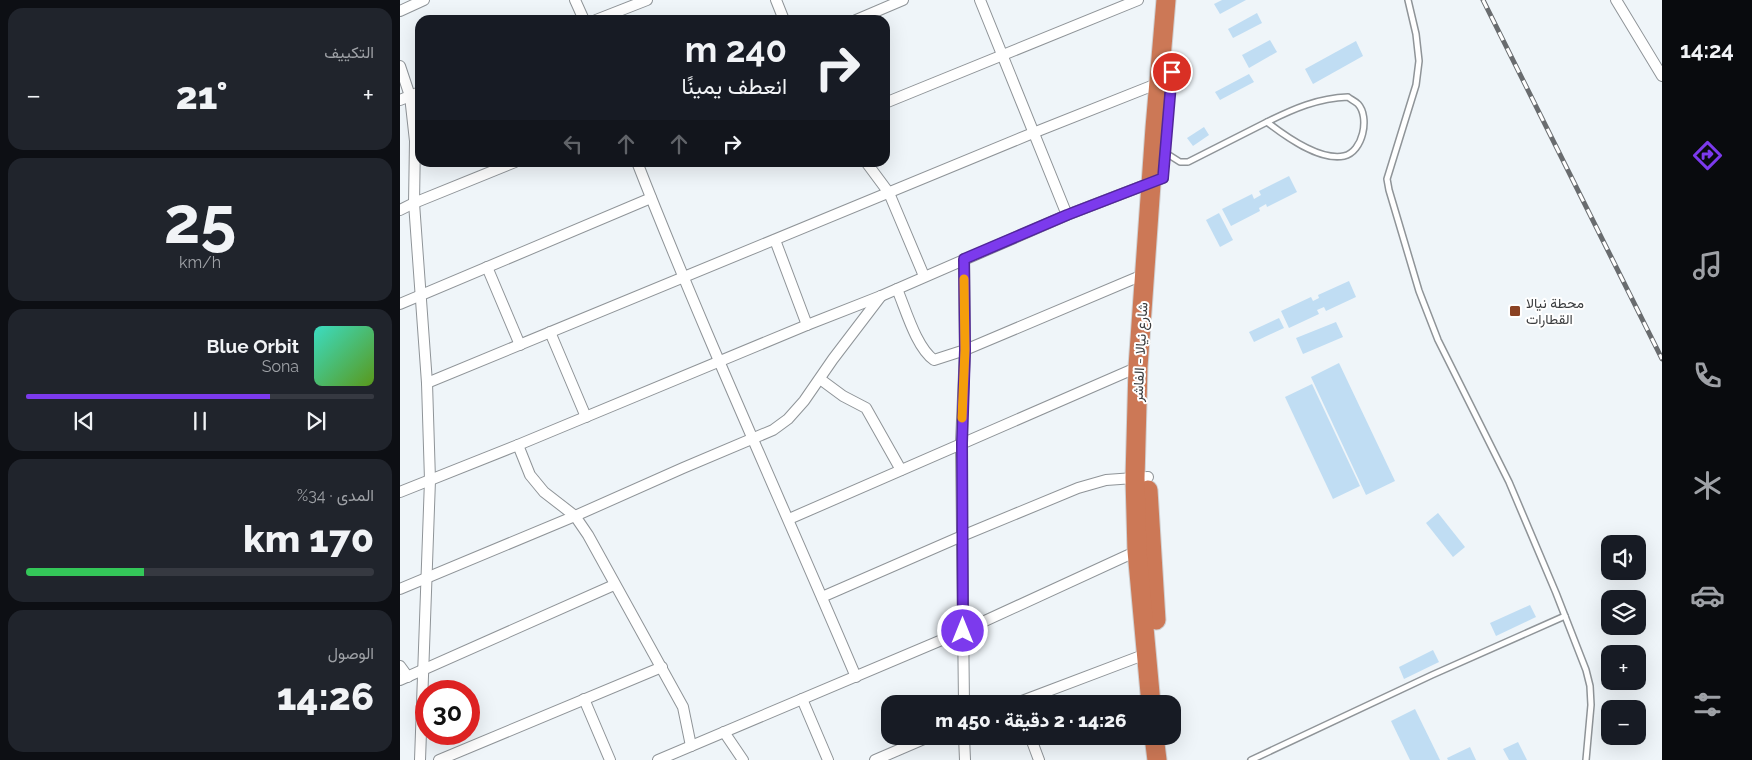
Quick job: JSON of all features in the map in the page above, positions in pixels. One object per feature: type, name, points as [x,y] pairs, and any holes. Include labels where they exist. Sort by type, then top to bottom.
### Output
[{"type":"highway","name":"شارع نيالا - الفاشر","points":[[1160,149],[1159,83],[1167,61],[1166,0]]},
{"type":"highway","name":"شارع نيالا - الفاشر","points":[[1163,695],[1142,477],[1138,367],[1145,274],[1157,180],[1167,61],[1177,0]]},
{"type":"highway","name":"شارع نيالا - الفاشر","points":[[1150,695],[1136,551],[1151,367],[1157,180]]},
{"type":"highway","points":[[1155,745],[1157,760]]},
{"type":"highway","points":[[1168,745],[1169,760]]},
{"type":"street","points":[[400,11],[424,0]]},
{"type":"street","points":[[574,0],[582,15]]},
{"type":"street","points":[[609,15],[647,0]]},
{"type":"street","points":[[776,0],[782,15]]},
{"type":"street","points":[[868,15],[903,0]]},
{"type":"street","points":[[980,0],[1067,215]]},
{"type":"street","points":[[890,101],[1139,0]]},
{"type":"street","points":[[1616,0],[1658,61],[1662,76]]},
{"type":"street","points":[[400,66],[415,94],[414,202],[427,383],[430,480],[420,760]]},
{"type":"street","points":[[427,383],[1033,133],[1159,83]]},
{"type":"street","points":[[400,100],[415,94]]},
{"type":"street","points":[[400,210],[414,202],[502,167]]},
{"type":"street","points":[[639,167],[718,362],[753,438],[856,677]]},
{"type":"street","points":[[870,167],[889,193],[924,276]]},
{"type":"street","points":[[400,492],[881,296],[1067,215],[1157,180]]},
{"type":"street","points":[[400,304],[651,198]]},
{"type":"street","points":[[775,240],[807,325]]},
{"type":"street","points":[[964,259],[965,350],[962,443],[964,695]]},
{"type":"street","points":[[487,267],[520,345]]},
{"type":"street","points":[[897,289],[911,325],[926,355],[934,360],[965,350],[1145,274]]},
{"type":"street","points":[[400,590],[773,430],[788,418],[820,379],[881,296]]},
{"type":"street","points":[[550,332],[586,417]]},
{"type":"street","points":[[788,519],[1138,367]]},
{"type":"street","points":[[820,379],[843,396],[866,408],[900,470]]},
{"type":"street","points":[[518,445],[530,475],[544,492],[575,516],[588,535],[614,585],[683,706],[690,746]]},
{"type":"street","points":[[822,597],[1078,488],[1106,480],[1142,477]]},
{"type":"street","points":[[658,760],[963,631],[1136,551]]},
{"type":"street","points":[[400,666],[404,679],[614,585]]},
{"type":"street","points":[[1038,695],[1146,654]]},
{"type":"street","points":[[438,760],[662,667]]},
{"type":"street","points":[[802,699],[828,760]]},
{"type":"street","points":[[584,700],[610,760]]},
{"type":"street","points":[[724,732],[743,760]]},
{"type":"street","points":[[875,760],[910,745]]},
{"type":"street","points":[[964,745],[965,760]]},
{"type":"street","points":[[1033,745],[1039,760]]},
{"type":"lane","points":[[1408,0],[1416,34],[1419,61],[1416,85],[1388,179],[1389,190],[1419,291],[1438,340],[1509,482],[1581,655],[1590,686],[1591,705],[1586,760]]},
{"type":"lane","points":[[1160,149],[1180,162],[1188,162],[1288,111],[1312,102],[1333,98],[1348,97],[1358,104],[1362,112],[1364,124],[1363,136],[1358,146],[1350,154],[1333,156],[1289,140],[1267,122]]},
{"type":"lane","points":[[1252,760],[1432,675],[1564,616]]},
{"type":"building","points":[[1222,0],[1246,0],[1220,14],[1214,4]]},
{"type":"building","points":[[1257,13],[1262,23],[1233,38],[1228,29]]},
{"type":"building","points":[[1270,40],[1277,52],[1249,68],[1242,55]]},
{"type":"building","points":[[1356,41],[1363,56],[1313,84],[1305,69]]},
{"type":"building","points":[[1249,74],[1254,82],[1220,100],[1215,92]]},
{"type":"building","points":[[1204,127],[1209,135],[1193,146],[1187,138]]},
{"type":"building","points":[[1289,176],[1297,192],[1267,207],[1266,204],[1259,208],[1260,211],[1231,226],[1222,209],[1252,194],[1254,199],[1261,195],[1259,191]]},
{"type":"building","points":[[1219,213],[1233,240],[1220,247],[1206,220]]},
{"type":"building","points":[[1349,281],[1356,297],[1326,311],[1324,307],[1317,310],[1319,314],[1289,328],[1281,311],[1311,297],[1313,301],[1319,298],[1318,295]]},
{"type":"building","points":[[1279,318],[1284,328],[1254,342],[1249,332]]},
{"type":"building","points":[[1336,322],[1343,337],[1303,354],[1296,338]]},
{"type":"building","points":[[1339,363],[1395,481],[1366,495],[1311,377]]},
{"type":"building","points":[[1312,384],[1360,486],[1333,499],[1285,397]]},
{"type":"building","points":[[1438,513],[1465,547],[1453,557],[1426,523]]},
{"type":"building","points":[[1530,605],[1536,617],[1496,636],[1490,623]]},
{"type":"building","points":[[1433,650],[1439,662],[1404,679],[1399,667]]},
{"type":"building","points":[[1415,709],[1440,760],[1410,760],[1391,721]]},
{"type":"building","points":[[1518,742],[1527,760],[1509,760],[1503,749]]},
{"type":"building","points":[[1470,747],[1476,760],[1448,760],[1447,758]]},
{"type":"railway","points":[[1483,0],[1662,359]]},
{"type":"slow traffic","points":[[962,418],[965,350],[964,279]]},
{"type":"place","name":"محطة نيالا القطارات","points":[[1515,311]]},
{"type":"route","points":[[963,631],[962,443],[965,350],[964,259],[1067,215],[1163,178],[1172,72]]}]
